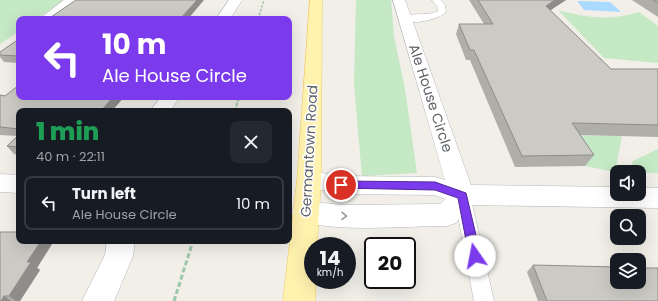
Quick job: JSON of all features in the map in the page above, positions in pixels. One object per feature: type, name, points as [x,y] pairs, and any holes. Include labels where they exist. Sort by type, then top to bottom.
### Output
[{"type":"main road","name":"Germantown Road","points":[[298,301],[309,180],[316,0]]},
{"type":"street","points":[[50,16],[73,0]]},
{"type":"street","points":[[225,16],[236,0]]},
{"type":"street","name":"Ale House Circle","points":[[402,10],[462,196]]},
{"type":"street","points":[[162,108],[169,100]]},
{"type":"street","points":[[309,180],[341,185],[435,186],[462,196],[658,198]]},
{"type":"street","points":[[0,183],[16,184]]},
{"type":"street","points":[[305,212],[341,216],[447,215],[462,196]]},
{"type":"street","points":[[98,301],[119,256],[121,244]]},
{"type":"lane","points":[[402,10],[425,19],[438,15],[442,12],[441,6],[436,0]]},
{"type":"lane","name":"Ale House Circle","points":[[462,196],[484,301]]},
{"type":"path","points":[[259,16],[264,0]]},
{"type":"path","points":[[174,301],[192,244]]},
{"type":"green space","points":[[0,0],[64,0],[40,16],[16,16],[16,33],[0,44]]},
{"type":"green space","points":[[356,0],[391,0],[394,36],[405,89],[417,173],[362,176],[354,84]]},
{"type":"green space","points":[[558,10],[589,17],[618,17],[639,12],[658,26],[658,63],[604,58]]},
{"type":"green space","points":[[565,135],[622,136],[616,165],[610,165],[610,171],[585,166]]},
{"type":"green space","points":[[658,149],[658,173],[646,173],[646,165],[632,165],[633,161]]},
{"type":"water","points":[[577,1],[610,2],[621,12],[584,10]]},
{"type":"building","points":[[76,0],[197,0],[183,16],[52,16]]},
{"type":"building","points":[[478,0],[555,0],[546,6],[611,69],[658,69],[658,125],[572,123],[594,155],[522,156],[474,50],[470,50],[459,24],[493,24]]},
{"type":"building","points":[[16,41],[16,56],[0,55],[0,52]]},
{"type":"building","points":[[16,87],[16,100],[110,100],[104,108],[16,108],[16,129],[0,127],[0,95],[5,96]]},
{"type":"building","points":[[16,138],[16,147],[7,146]]},
{"type":"building","points":[[0,232],[16,232],[16,244],[39,244],[27,262],[31,262],[9,296],[4,296],[0,301]]},
{"type":"building","points":[[533,265],[610,267],[610,289],[646,289],[646,268],[658,268],[658,301],[547,301]]},
{"type":"route","points":[[341,185],[435,186],[462,196],[475,256]]}]
